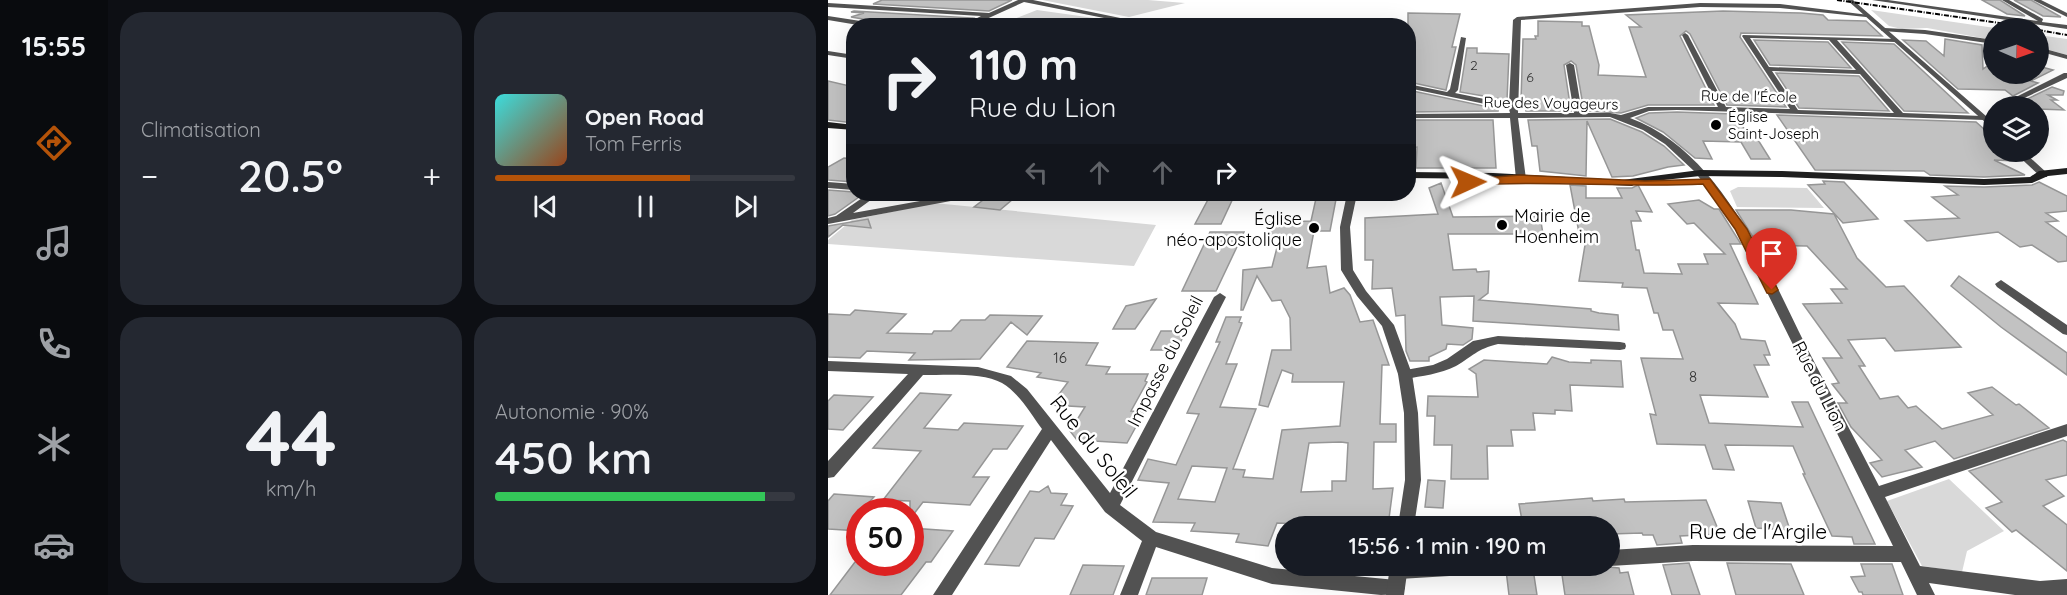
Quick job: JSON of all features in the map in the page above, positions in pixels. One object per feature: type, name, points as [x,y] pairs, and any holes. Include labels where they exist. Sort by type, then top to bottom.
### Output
[{"type":"main road","points":[[828,124],[846,127]]},
{"type":"main road","points":[[1416,183],[1521,179],[1658,184],[1703,177],[1779,180],[1826,177],[2012,182],[2032,180],[2044,175],[2067,171]]},
{"type":"main road","points":[[1416,175],[1493,176],[1521,179]]},
{"type":"street","points":[[828,18],[870,0]]},
{"type":"street","points":[[983,18],[1023,0],[1120,18]]},
{"type":"street","points":[[1850,0],[1981,117]]},
{"type":"street","points":[[1875,0],[2067,27]]},
{"type":"street","points":[[2005,0],[2050,25]]},
{"type":"street","points":[[2036,0],[2067,15]]},
{"type":"street","points":[[828,4],[990,15]]},
{"type":"street","points":[[1952,4],[1966,13]]},
{"type":"street","points":[[916,10],[927,5]]},
{"type":"street","points":[[1521,179],[1514,111],[1516,20],[1523,16],[1700,5],[1774,6],[1866,15]]},
{"type":"street","points":[[828,18],[846,21]]},
{"type":"street","points":[[1884,30],[1931,33],[1983,40]]},
{"type":"street","points":[[1685,35],[1723,109]]},
{"type":"street","points":[[1795,111],[1745,36],[1895,40]]},
{"type":"street","points":[[1449,94],[1454,90],[1463,38]]},
{"type":"street","points":[[1831,38],[1900,114]]},
{"type":"street","points":[[828,53],[846,56]]},
{"type":"street","points":[[2049,53],[2067,57]]},
{"type":"street","points":[[1570,65],[1578,115]]},
{"type":"street","points":[[1767,69],[1862,72]]},
{"type":"street","points":[[2023,96],[2067,75]]},
{"type":"street","points":[[1416,88],[1514,111]]},
{"type":"street","name":"Rue de l'École","points":[[1624,117],[1648,109],[1723,109],[1981,117]]},
{"type":"street","name":"Rue des Voyageurs","points":[[1416,116],[1514,111],[1624,117],[1647,127],[1676,149],[1703,177]]},
{"type":"street","points":[[2030,162],[2044,175]]},
{"type":"street","name":"Rue du Lion","points":[[1703,177],[1741,229],[1926,595]]},
{"type":"street","points":[[828,185],[846,186]]},
{"type":"street","points":[[832,221],[863,201]]},
{"type":"street","points":[[832,221],[936,201]]},
{"type":"street","points":[[1351,201],[1345,227],[1347,270],[1361,293],[1388,325],[1405,374],[1411,413],[1413,480],[1408,516]]},
{"type":"street","points":[[2001,284],[2067,331]]},
{"type":"street","name":"Impasse du Soleil","points":[[1111,507],[1220,297]]},
{"type":"street","points":[[1405,374],[1435,369],[1452,362],[1478,344],[1498,340],[1620,346]]},
{"type":"street","name":"Rue du Soleil","points":[[828,366],[978,372],[1006,379],[1022,393],[1111,507],[1151,538],[1272,576],[1397,580]]},
{"type":"street","points":[[828,472],[919,370]]},
{"type":"street","points":[[942,595],[1050,429]]},
{"type":"street","points":[[1875,494],[2067,430]]},
{"type":"street","points":[[1130,595],[1151,538]]},
{"type":"street","name":"Rue de l'Argile","points":[[1620,557],[1693,553],[1906,554]]},
{"type":"street","points":[[1915,573],[2040,590],[2067,587]]},
{"type":"street","points":[[1397,580],[1419,576]]},
{"type":"shaded area","points":[[1042,0],[1148,0],[1185,3],[1129,17]]},
{"type":"shaded area","points":[[1037,10],[1094,18],[1017,18]]},
{"type":"shaded area","points":[[1871,10],[1983,26],[1983,38],[1927,28],[1902,29],[1889,26]]},
{"type":"shaded area","points":[[2049,37],[2067,39],[2067,55],[2049,50]]},
{"type":"shaded area","points":[[1738,187],[1807,188],[1824,208],[1737,207],[1730,191]]},
{"type":"shaded area","points":[[934,203],[1156,225],[1134,266],[828,244],[828,240],[852,220]]},
{"type":"shaded area","points":[[1949,479],[2004,531],[1967,551],[1962,572],[1922,566],[1887,501]]},
{"type":"building","points":[[882,0],[1012,0],[989,11],[873,4]]},
{"type":"building","points":[[1982,0],[2000,0],[2025,16],[2007,14]]},
{"type":"building","points":[[2014,0],[2031,0],[2061,17],[2043,16]]},
{"type":"building","points":[[1723,11],[1801,13],[1823,15],[1828,20],[1866,21],[1882,36],[1741,33],[1740,37],[1786,107],[1727,105],[1690,34],[1686,31],[1680,36],[1714,105],[1648,105],[1621,113],[1584,111],[1576,65],[1571,61],[1564,65],[1571,111],[1526,111],[1525,100],[1521,100],[1523,39],[1536,39],[1538,21],[1582,22],[1582,26],[1589,26],[1599,65],[1598,75],[1646,77],[1629,27],[1641,27],[1626,15]]},
{"type":"building","points":[[851,12],[973,18],[857,18],[851,17],[864,13]]},
{"type":"building","points":[[1408,13],[1460,14],[1452,47],[1456,47],[1446,90],[1416,84],[1416,18],[1408,18]]},
{"type":"building","points":[[1945,39],[1982,45],[1983,84],[2036,84],[2013,96],[2005,90],[1958,89],[1903,40],[1926,41],[1944,56]]},
{"type":"building","points":[[1754,40],[1828,42],[1851,68],[1770,65]]},
{"type":"building","points":[[1842,42],[1894,44],[1968,113],[1904,111]]},
{"type":"building","points":[[1467,48],[1477,48],[1477,53],[1509,54],[1507,100],[1460,92]]},
{"type":"building","points":[[1776,73],[1859,76],[1889,111],[1799,108]]},
{"type":"building","points":[[828,81],[846,85],[846,122],[828,120]]},
{"type":"building","points":[[2052,87],[2064,91],[2063,95],[2048,95],[2057,100],[2051,100],[2064,110],[2049,109],[2049,96],[2033,96]]},
{"type":"building","points":[[1416,92],[1498,109],[1498,111],[1416,112]]},
{"type":"building","points":[[1649,113],[1735,114],[1748,135],[1755,135],[1770,159],[1751,159],[1741,142],[1703,141],[1712,159],[1695,158],[1663,132],[1636,118]]},
{"type":"building","points":[[1777,115],[1976,122],[1983,128],[1983,162],[1998,162],[2025,175],[1984,177],[1930,175],[1924,171],[1815,170]]},
{"type":"building","points":[[1610,119],[1642,132],[1664,146],[1684,165],[1633,176],[1612,177],[1587,121],[1586,176],[1540,171],[1537,146],[1532,146],[1528,120]]},
{"type":"building","points":[[1416,120],[1493,120],[1496,168],[1416,168]]},
{"type":"building","points":[[846,158],[846,181],[828,180],[828,167]]},
{"type":"building","points":[[1823,181],[1844,182],[1878,219],[1843,223],[1808,185],[1825,184]]},
{"type":"building","points":[[2039,182],[2067,196],[2067,211],[2046,213],[2058,221],[2046,222],[2067,237],[2067,261],[2058,262],[2032,245],[2020,247],[1998,232],[1927,241],[1905,221],[1959,218],[1932,197],[1958,195],[1945,186],[2032,185]]},
{"type":"building","points":[[1441,183],[1453,217],[1540,216],[1543,234],[1448,234],[1453,270],[1489,271],[1488,293],[1479,300],[1591,309],[1599,313],[1618,315],[1619,330],[1473,321],[1474,296],[1440,297],[1442,325],[1473,328],[1472,339],[1463,345],[1447,344],[1446,349],[1429,357],[1429,361],[1410,361],[1406,351],[1405,315],[1396,316],[1392,288],[1372,289],[1373,260],[1365,260],[1365,218],[1438,214],[1429,188]]},
{"type":"building","points":[[1570,185],[1586,186],[1586,198],[1622,198],[1617,188],[1632,188],[1638,185],[1652,212],[1636,211],[1641,221],[1631,221],[1636,250],[1639,250],[1644,273],[1682,274],[1678,264],[1708,264],[1704,254],[1725,254],[1694,223],[1687,224],[1668,204],[1699,200],[1714,209],[1719,209],[1741,244],[1730,244],[1758,304],[1718,303],[1735,324],[1741,339],[1765,341],[1770,355],[1764,355],[1769,365],[1754,365],[1768,397],[1700,395],[1709,423],[1803,427],[1792,402],[1808,402],[1875,544],[1854,544],[1852,537],[1832,536],[1803,474],[1805,474],[1793,446],[1725,445],[1734,470],[1713,469],[1705,445],[1657,444],[1650,414],[1656,415],[1641,358],[1683,359],[1673,330],[1663,330],[1658,313],[1654,313],[1647,288],[1622,287],[1623,283],[1579,281],[1586,239],[1580,238]]},
{"type":"building","points":[[828,190],[846,191],[846,201],[853,201],[835,214],[828,216]]},
{"type":"building","points":[[982,201],[1011,201],[1000,210],[974,207]]},
{"type":"building","points":[[1207,201],[1232,201],[1221,224],[1195,224]]},
{"type":"building","points":[[1315,201],[1336,201],[1330,231],[1314,231],[1307,268],[1326,266],[1330,293],[1344,288],[1350,295],[1360,322],[1373,320],[1389,365],[1382,365],[1380,424],[1396,424],[1396,442],[1374,442],[1373,489],[1393,488],[1389,516],[1275,516],[1275,528],[1268,546],[1236,542],[1239,534],[1191,531],[1195,523],[1153,522],[1169,483],[1138,480],[1148,459],[1176,465],[1199,414],[1187,413],[1220,342],[1216,342],[1226,317],[1241,317],[1239,322],[1242,323],[1226,364],[1237,364],[1220,407],[1256,409],[1233,469],[1245,470],[1243,477],[1273,479],[1282,430],[1340,426],[1344,382],[1292,382],[1293,374],[1282,370],[1268,407],[1259,405],[1272,350],[1291,350],[1290,318],[1281,300],[1272,301],[1257,276],[1243,310],[1241,310],[1243,270],[1272,267],[1280,236],[1266,236],[1269,222],[1311,221]],"holes":[[[1309,443],[1348,443],[1346,481],[1332,481],[1332,491],[1301,492]],[[1192,466],[1227,468],[1215,502],[1178,499]]]},
{"type":"building","points":[[1736,210],[1791,210],[1834,214],[1857,258],[1886,287],[1904,286],[1961,347],[1895,351],[1885,338],[1848,340],[1865,366],[1859,366],[1880,399],[1898,396],[1908,408],[1916,406],[1942,429],[1993,415],[1968,393],[1992,387],[2016,405],[2019,404],[2049,428],[1954,459],[1935,441],[1905,450],[1922,467],[1882,477],[1870,463],[1882,460],[1851,427],[1838,403],[1847,403],[1832,384],[1839,383],[1823,358],[1842,358],[1803,304],[1842,303],[1831,289],[1847,289],[1807,246],[1758,245]]},
{"type":"building","points":[[868,219],[871,228],[843,225],[828,237],[828,226]]},
{"type":"building","points":[[1210,232],[1244,232],[1216,291],[1182,291]]},
{"type":"building","points":[[1959,276],[2067,353],[2067,375],[2001,327],[1951,286]]},
{"type":"building","points":[[1156,299],[1135,329],[1113,329],[1126,306]]},
{"type":"building","points":[[855,310],[906,314],[887,333],[932,334],[934,331],[951,331],[961,320],[985,320],[990,315],[1042,316],[1027,335],[1011,322],[980,359],[909,360],[915,353],[867,351],[860,358],[828,357],[828,314],[850,315]]},
{"type":"building","points":[[1161,331],[1186,331],[1178,347],[1172,347],[1171,350],[1151,350]]},
{"type":"building","points":[[1027,341],[1098,343],[1086,365],[1110,367],[1106,374],[1148,374],[1145,381],[1147,382],[1131,411],[1144,412],[1127,443],[1077,440],[1070,431],[1085,407],[1051,405],[1068,382],[1037,377],[1041,373],[1007,367]]},
{"type":"building","points":[[1552,357],[1569,362],[1621,361],[1623,387],[1570,385],[1572,411],[1555,410],[1555,414],[1533,413],[1535,430],[1511,430],[1513,446],[1487,446],[1488,479],[1451,479],[1452,445],[1434,445],[1435,416],[1427,416],[1428,396],[1478,397],[1476,374],[1469,369],[1484,360],[1547,364]]},
{"type":"building","points":[[920,393],[951,395],[924,428],[958,430],[964,423],[1023,426],[1007,449],[993,449],[973,477],[989,477],[970,505],[924,502],[924,498],[885,498],[921,451],[873,448]]},
{"type":"building","points":[[834,395],[873,397],[843,430],[828,429],[828,401]]},
{"type":"building","points":[[2063,440],[2067,442],[2067,475],[2046,480],[2064,496],[2043,506],[2067,525],[2067,571],[2016,530],[2012,532],[1986,508],[2002,502],[1969,471]]},
{"type":"building","points":[[1428,480],[1445,481],[1443,508],[1425,507]]},
{"type":"building","points":[[1048,486],[1051,493],[1067,494],[1061,505],[1073,506],[1054,539],[1035,538],[1019,566],[985,564],[1030,491],[1039,492]]},
{"type":"building","points":[[834,494],[874,497],[846,498],[846,530],[828,529],[828,501]]},
{"type":"building","points":[[1592,498],[1593,501],[1624,499],[1625,502],[1706,500],[1720,534],[1680,536],[1682,543],[1657,545],[1653,535],[1620,534],[1620,516],[1521,516],[1519,504]]},
{"type":"building","points":[[1748,501],[1781,503],[1790,530],[1756,528]]},
{"type":"building","points":[[924,529],[953,531],[931,562],[924,565]]},
{"type":"building","points":[[1689,563],[1700,595],[1672,595],[1663,565]]},
{"type":"building","points":[[1727,563],[1791,564],[1804,595],[1736,595]]},
{"type":"building","points":[[1861,564],[1892,564],[1903,595],[1863,595],[1851,577],[1865,576]]},
{"type":"building","points":[[1083,565],[1124,566],[1113,595],[1070,595]]},
{"type":"building","points":[[1628,572],[1634,595],[1565,595],[1562,576],[1620,576],[1620,573]]},
{"type":"building","points":[[846,574],[846,576],[915,576],[901,595],[830,595]]},
{"type":"building","points":[[1507,576],[1534,576],[1537,595],[1509,595]]},
{"type":"building","points":[[1152,578],[1207,578],[1202,595],[1146,595]]},
{"type":"railway","points":[[1837,0],[1983,21]]},
{"type":"railway","points":[[2049,32],[2067,35]]},
{"type":"place","name":"Église Saint-Joseph","points":[[1716,125]]},
{"type":"place","name":"Mairie de Hoenheim","points":[[1502,225]]},
{"type":"place","name":"Église néo-apostolique","points":[[1314,228]]},
{"type":"route","points":[[1468,182],[1521,179],[1658,184],[1706,181],[1741,229],[1772,290]]}]
